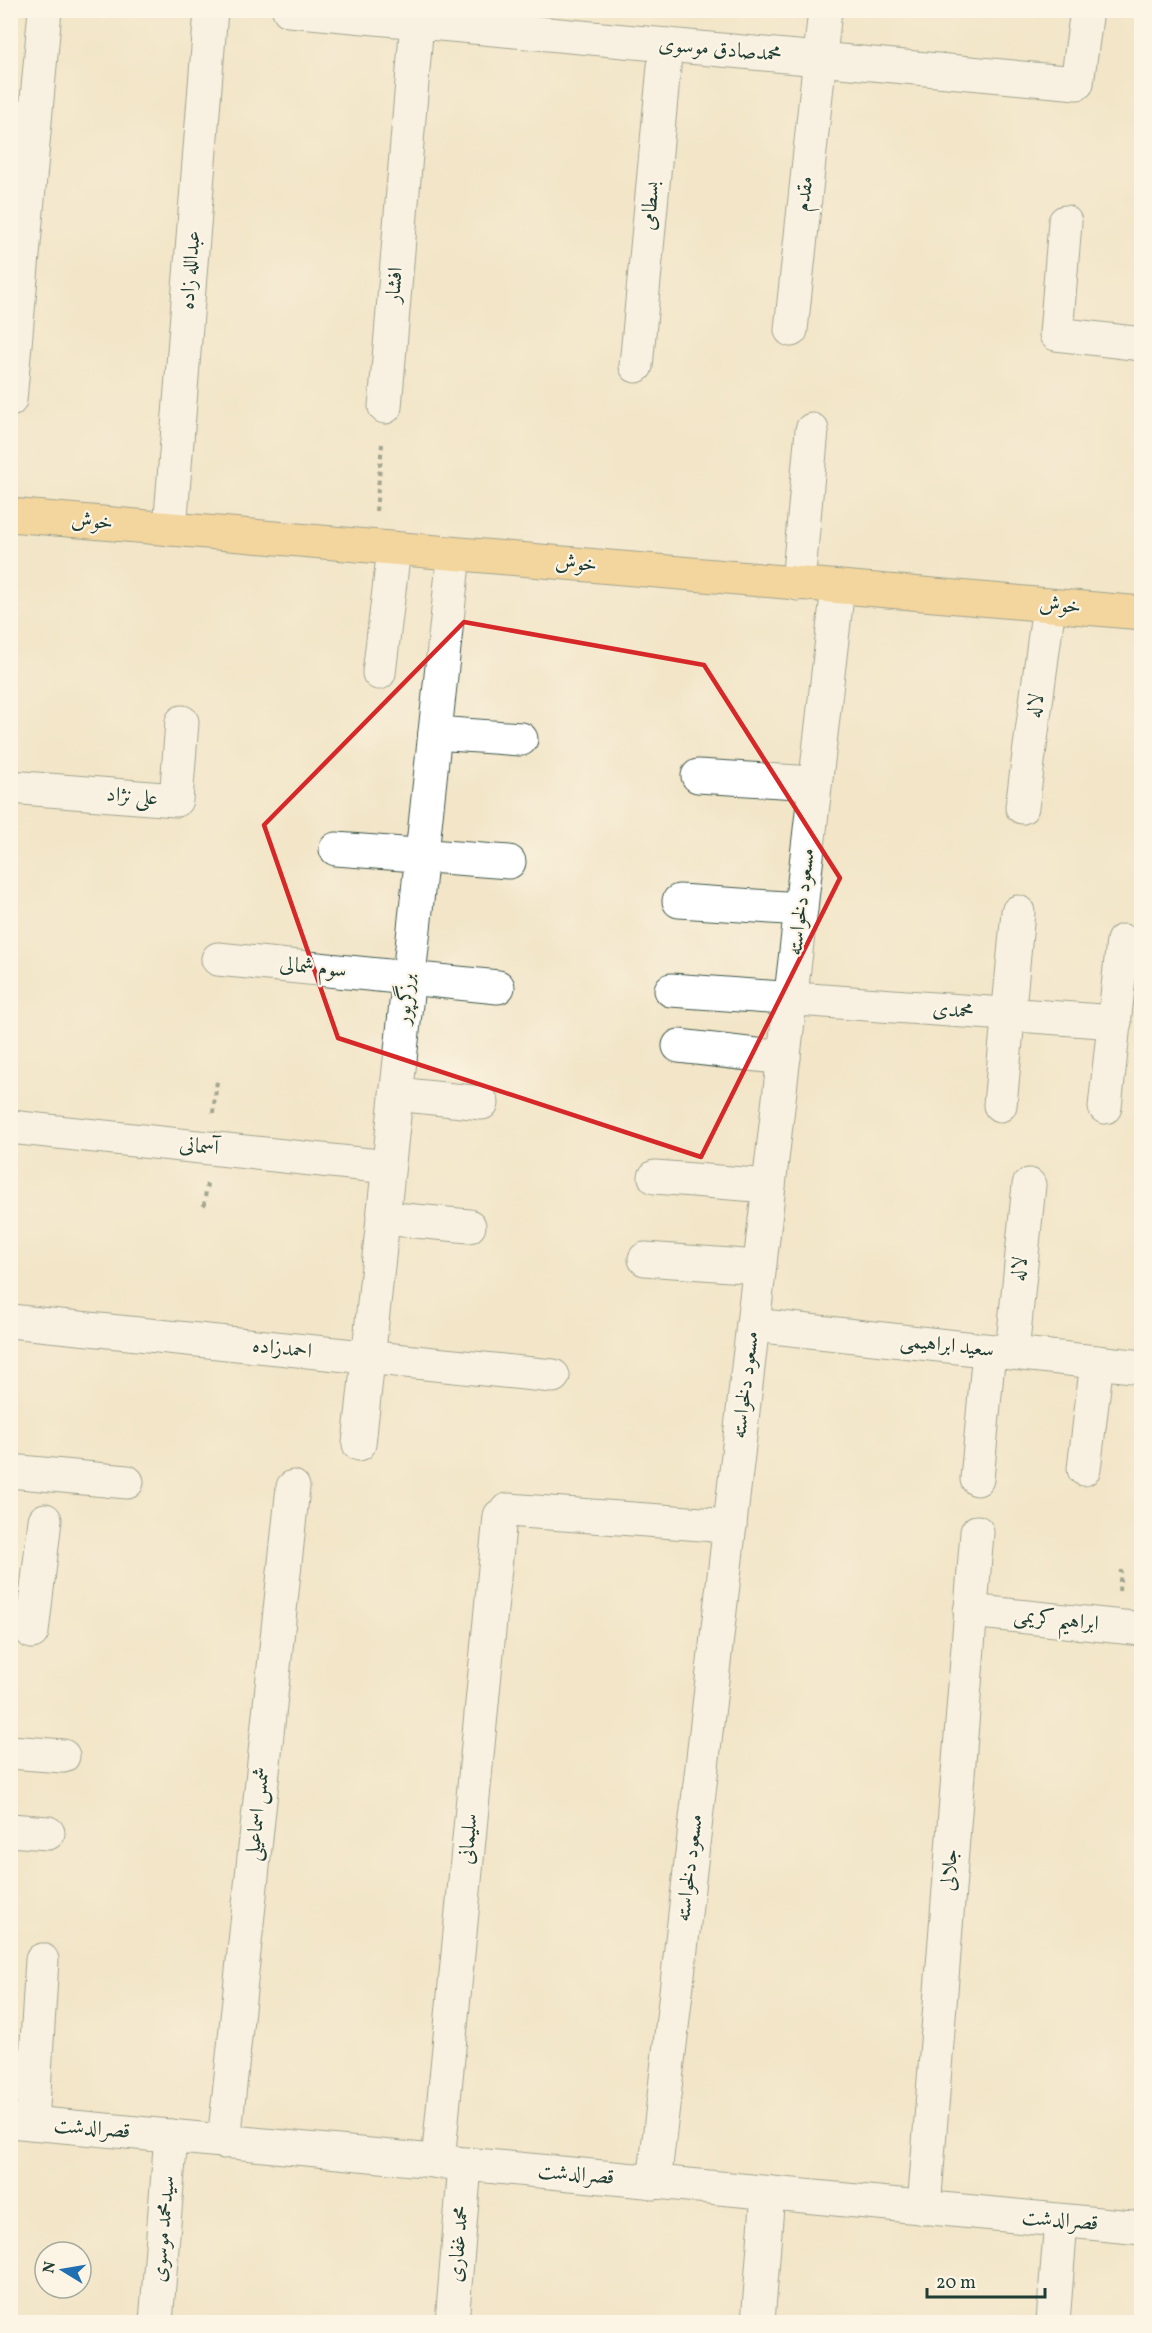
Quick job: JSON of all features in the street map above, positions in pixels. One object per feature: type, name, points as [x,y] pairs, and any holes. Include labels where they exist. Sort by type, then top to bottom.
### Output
[{"type":"main road","name":"خوش","points":[[10,515],[1142,614]]},
{"type":"street","points":[[10,400],[13,343],[45,10]]},
{"type":"street","name":"عبدالله زاده","points":[[170,529],[211,10]]},
{"type":"street","name":"محمدصادق موسوی","points":[[289,10],[359,14],[417,22],[603,25],[666,45],[1077,83],[1087,10]]},
{"type":"street","name":"مقدم","points":[[791,330],[825,10]]},
{"type":"street","name":"افشار","points":[[385,407],[417,22]]},
{"type":"street","name":"بسطامی","points":[[636,366],[666,45]]},
{"type":"street","points":[[1065,222],[1056,334],[1142,344]]},
{"type":"street","points":[[798,584],[812,430]]},
{"type":"street","points":[[379,673],[384,548]]},
{"type":"street","name":"برزگرپور","points":[[359,1444],[454,554]]},
{"type":"street","name":"مسعود دلخواسته","points":[[654,2183],[838,587]]},
{"type":"street","name":"لاله","points":[[1022,807],[1050,605]]},
{"type":"street","name":"علی نژاد","points":[[10,787],[176,800],[182,722]]},
{"type":"street","points":[[435,733],[521,739]]},
{"type":"street","points":[[698,776],[815,783]]},
{"type":"street","points":[[336,849],[508,862]]},
{"type":"street","points":[[679,901],[801,909]]},
{"type":"street","points":[[1000,1105],[1018,912]]},
{"type":"street","points":[[1105,1107],[1123,941]]},
{"type":"street","name":"سوم شمالی","points":[[218,959],[498,987]]},
{"type":"street","name":"محمدی","points":[[671,990],[1115,1022]]},
{"type":"street","points":[[679,1046],[784,1058]]},
{"type":"street","points":[[396,1094],[482,1103]]},
{"type":"street","name":"آسمانی","points":[[10,1127],[388,1167]]},
{"type":"street","points":[[655,1177],[769,1186]]},
{"type":"street","name":"لاله","points":[[976,1479],[1029,1185]]},
{"type":"street","points":[[383,1218],[469,1226]]},
{"type":"street","points":[[645,1259],[759,1267]]},
{"type":"street","name":"احمدزاده","points":[[10,1321],[553,1376]]},
{"type":"street","name":"سعید ابراهیمی","points":[[753,1325],[1142,1367]]},
{"type":"street","points":[[1084,1469],[1097,1362]]},
{"type":"street","points":[[10,1471],[127,1482]]},
{"type":"street","name":"شمس اسماعیلی","points":[[224,2142],[293,1487]]},
{"type":"street","name":"سلیمانی","points":[[451,2163],[504,1513],[730,1526]]},
{"type":"street","points":[[32,1632],[23,1589],[45,1520]]},
{"type":"street","name":"جلالی","points":[[924,2208],[977,1532]]},
{"type":"street","name":"ابراهیم کریمی","points":[[970,1611],[1142,1629]]},
{"type":"street","points":[[10,1752],[63,1756]]},
{"type":"street","points":[[10,1830],[48,1833]]},
{"type":"street","points":[[21,2122],[42,1960]]},
{"type":"street","name":"قصرالدشت","points":[[21,2122],[1142,2228]]},
{"type":"street","name":"سیدمحمد موسوی","points":[[156,2322],[171,2136]]},
{"type":"street","name":"محمد غفاری","points":[[451,2163],[452,2322]]},
{"type":"street","points":[[758,2322],[768,2193]]},
{"type":"street","points":[[1053,2322],[1061,2221]]},
{"type":"path","points":[[384,548],[385,407]]},
{"type":"highlighted area","points":[[464,622],[704,665],[840,878],[701,1157],[338,1038],[264,825]]}]
